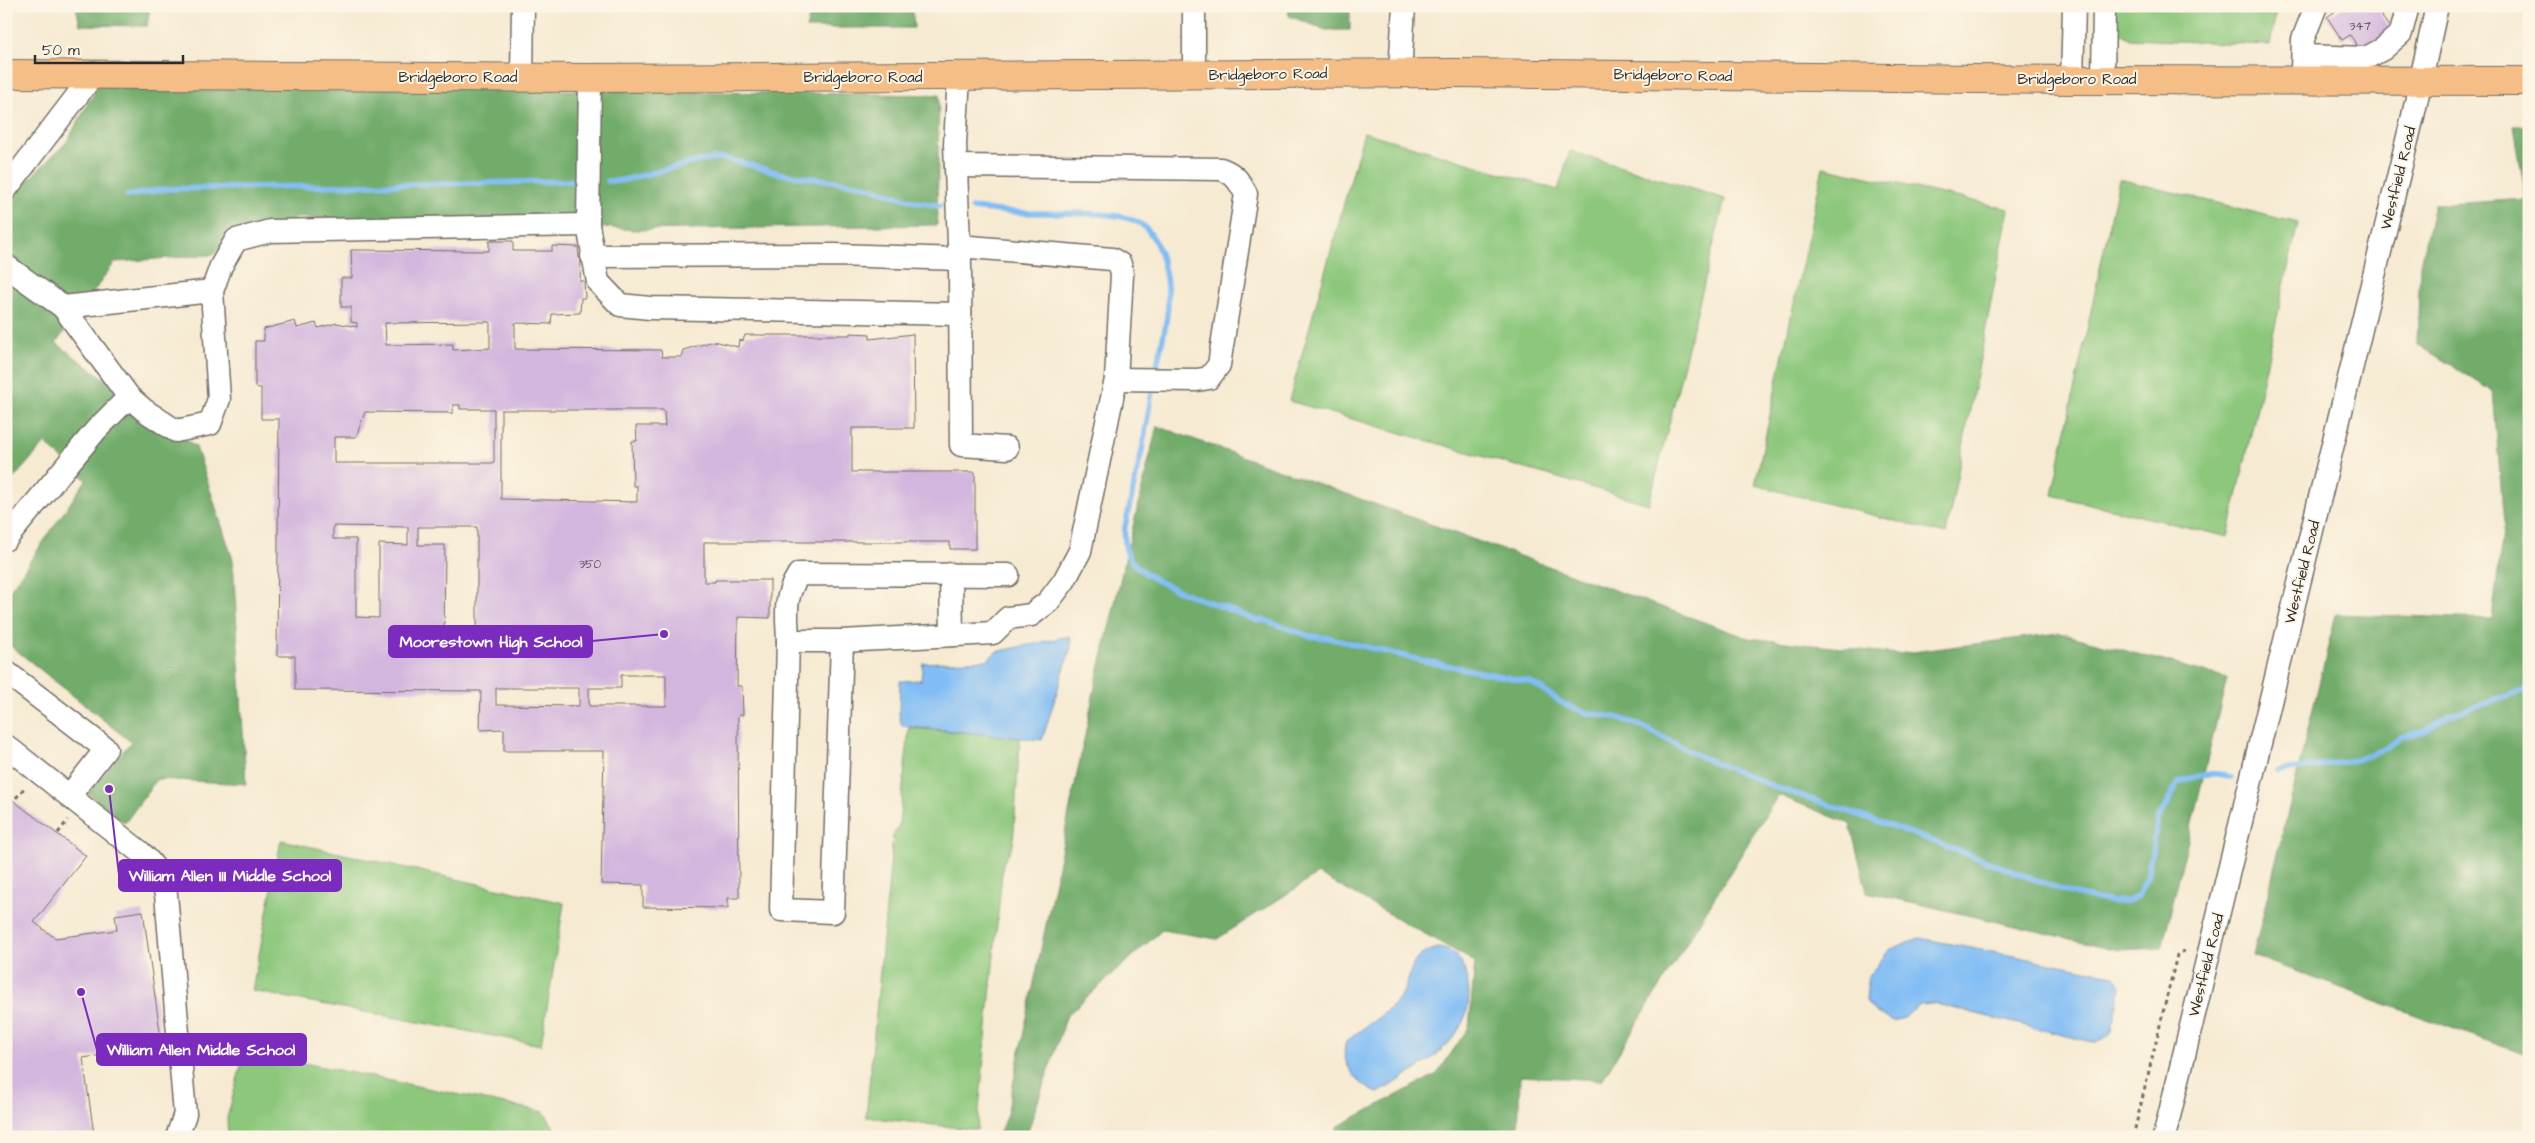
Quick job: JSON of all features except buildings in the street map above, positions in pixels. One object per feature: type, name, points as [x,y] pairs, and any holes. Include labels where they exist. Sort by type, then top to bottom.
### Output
[{"type":"main road","name":"Bridgeboro Road","points":[[6,74],[590,78],[1400,73],[2072,80],[2303,68],[2421,81],[2529,81]]},
{"type":"street","points":[[522,78],[523,6]]},
{"type":"street","points":[[1194,6],[1194,75]]},
{"type":"street","points":[[1400,73],[1404,6]]},
{"type":"street","points":[[2072,80],[2074,6]]},
{"type":"street","points":[[2102,79],[2104,6]]},
{"type":"street","points":[[2316,6],[2304,39],[2303,68],[2366,58],[2383,48],[2401,32],[2408,6]]},
{"type":"street","name":"Westfield Road","points":[[2164,1137],[2421,81],[2437,6]]},
{"type":"street","points":[[6,189],[94,75]]},
{"type":"street","points":[[958,77],[956,166],[960,252],[961,445],[1007,448]]},
{"type":"street","points":[[590,78],[588,225],[592,256],[598,282],[620,305],[650,308],[960,314]]},
{"type":"street","points":[[956,166],[1221,169],[1232,173],[1240,181],[1246,194],[1219,365],[1209,378],[1196,380],[1116,379]]},
{"type":"street","points":[[6,266],[63,307],[129,397],[144,410],[176,431],[210,424],[219,399],[212,291],[221,266],[236,240],[270,231],[588,225]]},
{"type":"street","points":[[592,256],[835,255],[960,252],[1112,258],[1120,264],[1122,275],[1116,379],[1080,551],[1064,581],[1048,602],[1031,615],[1008,618],[993,633],[842,642],[788,641]]},
{"type":"street","points":[[63,307],[212,291]]},
{"type":"street","points":[[6,539],[96,430],[129,397]]},
{"type":"street","points":[[842,642],[833,912],[781,910],[788,641],[787,600],[790,587],[799,574],[1008,575]]},
{"type":"street","points":[[951,574],[952,635]]},
{"type":"street","points":[[6,672],[106,749],[70,806]]},
{"type":"street","points":[[6,746],[70,806],[140,852],[153,863],[162,877],[166,894],[185,1114],[177,1137]]},
{"type":"path","points":[[16,798],[28,783]]},
{"type":"path","points":[[58,833],[70,806]]},
{"type":"path","points":[[2133,1137],[2177,955]]},
{"type":"green space","points":[[76,6],[150,6],[147,26],[80,25]]},
{"type":"green space","points":[[813,6],[912,6],[914,28],[806,28]]},
{"type":"green space","points":[[1288,6],[1350,6],[1350,30],[1326,30],[1289,16]]},
{"type":"green space","points":[[2114,6],[2277,6],[2270,45],[2130,39],[2114,29]]},
{"type":"green space","points":[[99,84],[939,95],[937,225],[634,230],[526,219],[297,218],[210,255],[115,262],[56,343],[196,447],[233,560],[246,784],[157,779],[125,823],[88,793],[131,742],[6,642],[6,596],[86,480],[45,443],[6,487],[6,201],[66,143]]},
{"type":"green space","points":[[2514,126],[2529,126],[2529,1056],[2253,956],[2336,614],[2492,619],[2504,523],[2493,391],[2417,344],[2420,264],[2434,205],[2526,199]]},
{"type":"green space","points":[[1364,132],[1558,190],[1570,151],[1725,199],[1649,504],[1289,401]]},
{"type":"green space","points":[[1823,167],[2009,209],[1946,534],[1755,485]]},
{"type":"green space","points":[[2119,179],[2298,223],[2228,537],[2052,495]]},
{"type":"green space","points":[[1157,426],[1748,638],[1898,654],[2059,633],[2227,678],[2162,948],[2119,950],[1867,892],[1850,824],[1778,795],[1602,1080],[1520,1076],[1518,1137],[1336,1137],[1337,1127],[1437,1074],[1469,1027],[1475,962],[1318,874],[1217,939],[1162,930],[1067,1015],[1026,1137],[998,1137],[1007,1114],[1096,682]]},
{"type":"green space","points":[[909,728],[1020,737],[1013,845],[1003,863],[977,1130],[866,1117],[893,836],[899,825]]},
{"type":"green space","points":[[281,840],[564,903],[541,1045],[252,991]]},
{"type":"green space","points":[[245,1051],[544,1112],[560,1137],[228,1137],[227,1118]]},
{"type":"water","points":[[1070,636],[1071,647],[1042,740],[902,726],[899,715],[900,681],[921,680],[923,663],[987,660],[996,652]]},
{"type":"water","points":[[1919,938],[2113,975],[2121,986],[2110,1035],[2096,1043],[1936,1004],[1919,1005],[1904,1018],[1893,1021],[1875,1012],[1866,1001],[1868,977],[1889,950]]},
{"type":"water","points":[[1438,948],[1453,953],[1464,969],[1469,996],[1466,1015],[1457,1032],[1445,1047],[1430,1060],[1378,1093],[1371,1090],[1358,1080],[1348,1066],[1344,1050],[1346,1042],[1395,1003],[1405,989],[1415,962],[1427,952]]},
{"type":"waterway","points":[[608,181],[620,181],[698,161],[723,158],[783,174],[862,185],[916,202],[940,206]]},
{"type":"waterway","points":[[127,196],[165,189],[573,181]]},
{"type":"waterway","points":[[972,208],[1035,213],[1108,215],[1141,224],[1154,239],[1159,250],[1167,284],[1168,305],[1165,331],[1155,375]]},
{"type":"waterway","points":[[1153,385],[1142,450],[1125,527],[1127,552],[1131,560],[1141,570],[1155,579],[1172,588],[1257,621],[1264,620],[1309,636],[1329,638],[1420,660],[1531,682],[1565,705],[1587,713],[1614,717],[1637,724],[1701,757],[1778,788],[1900,829],[2074,894],[2112,902],[2128,901],[2138,896],[2147,877],[2158,819],[2179,782],[2211,774],[2231,777]]},
{"type":"waterway","points":[[2277,772],[2356,760],[2387,748],[2401,737],[2425,731],[2450,715],[2529,689]]},
{"type":"place","name":"Moorestown High School","points":[[664,634]]},
{"type":"place","name":"William Allen III Middle School","points":[[109,789]]},
{"type":"place","name":"William Allen Middle School","points":[[81,992]]}]
